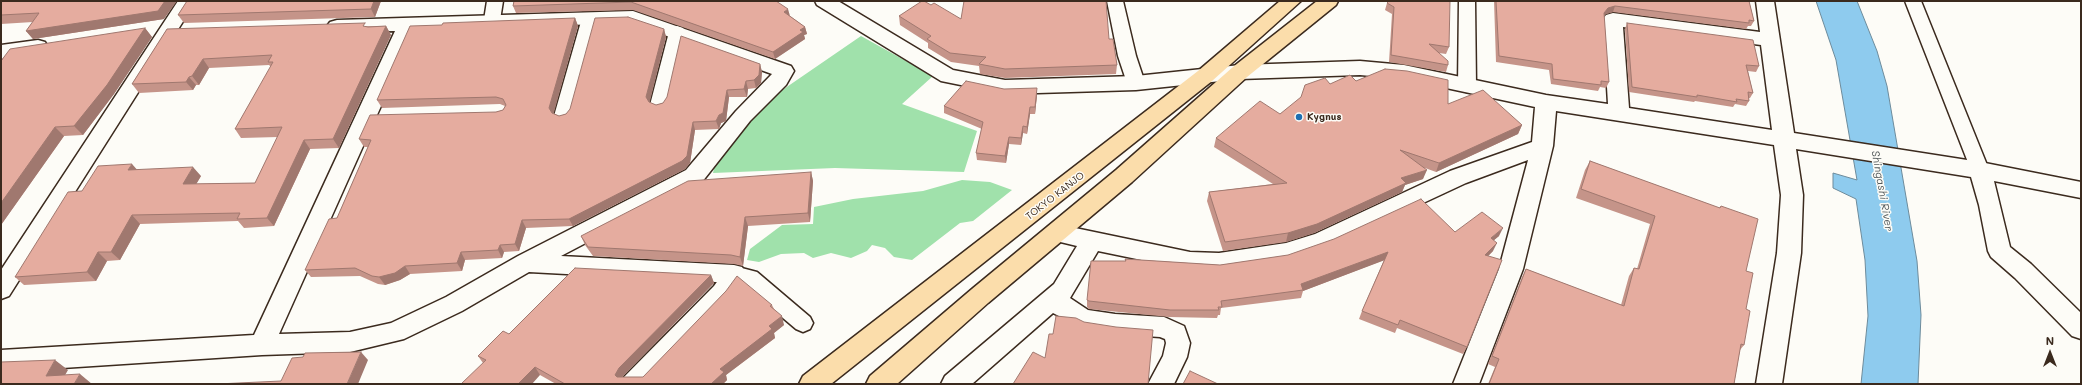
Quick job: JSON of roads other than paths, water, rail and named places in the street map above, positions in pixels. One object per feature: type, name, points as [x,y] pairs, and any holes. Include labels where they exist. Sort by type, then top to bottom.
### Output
[{"type":"highway","name":"TOKYO KANJO","points":[[812,384],[992,246],[1205,76],[1292,1]]},
{"type":"highway","points":[[879,384],[1124,176],[1240,72],[1329,1]]},
{"type":"street","points":[[1,289],[162,29],[187,1]]},
{"type":"street","points":[[1764,1],[1788,141],[1792,195],[1789,253],[1769,384]]},
{"type":"street","points":[[829,2],[948,76],[1005,87],[1136,83],[1240,72],[1360,68],[1404,72],[1546,102],[1788,141],[1972,168],[2081,190]]},
{"type":"street","points":[[1,361],[262,345],[350,342],[395,332],[454,304],[526,263],[694,176],[743,116],[779,80],[784,71],[633,17],[590,18],[493,11],[408,24],[314,27]]},
{"type":"street","points":[[1618,114],[1613,19],[1771,40]]},
{"type":"street","points":[[262,345],[374,115],[408,24]]},
{"type":"street","points":[[162,29],[190,30]]},
{"type":"street","points":[[3,53],[52,45]]},
{"type":"street","points":[[1466,384],[1511,269],[1542,146],[1546,102]]},
{"type":"street","points":[[1056,233],[1190,261],[1219,262],[1286,252],[1323,240],[1458,177],[1542,146]]},
{"type":"street","points":[[1972,168],[1990,205],[1999,251],[2024,271],[2081,329]]},
{"type":"street","points":[[954,384],[1062,291],[1092,241]]},
{"type":"street","points":[[526,263],[734,274]]},
{"type":"street","points":[[1053,299],[1067,310],[1084,319],[1115,324],[1164,327],[1175,333],[1178,343],[1176,357],[1160,384]]},
{"type":"lane","points":[[1115,1],[1127,56],[1136,83]]},
{"type":"lane","points":[[1467,1],[1467,86]]},
{"type":"lane","points":[[1913,1],[1972,168]]},
{"type":"lane","points":[[563,116],[590,18]]},
{"type":"lane","points":[[659,105],[677,32]]},
{"type":"lane","points":[[632,384],[721,292],[734,274],[750,278],[803,323]]},
{"type":"water","name":"Shingashi River","points":[[1816,1],[1857,1],[1877,51],[1887,86],[1917,261],[1921,315],[1918,384],[1861,384],[1868,316],[1865,260],[1856,199],[1833,188],[1833,173],[1857,180],[1836,60]]},
{"type":"place","name":"Kygnus","points":[[1299,117]]}]
